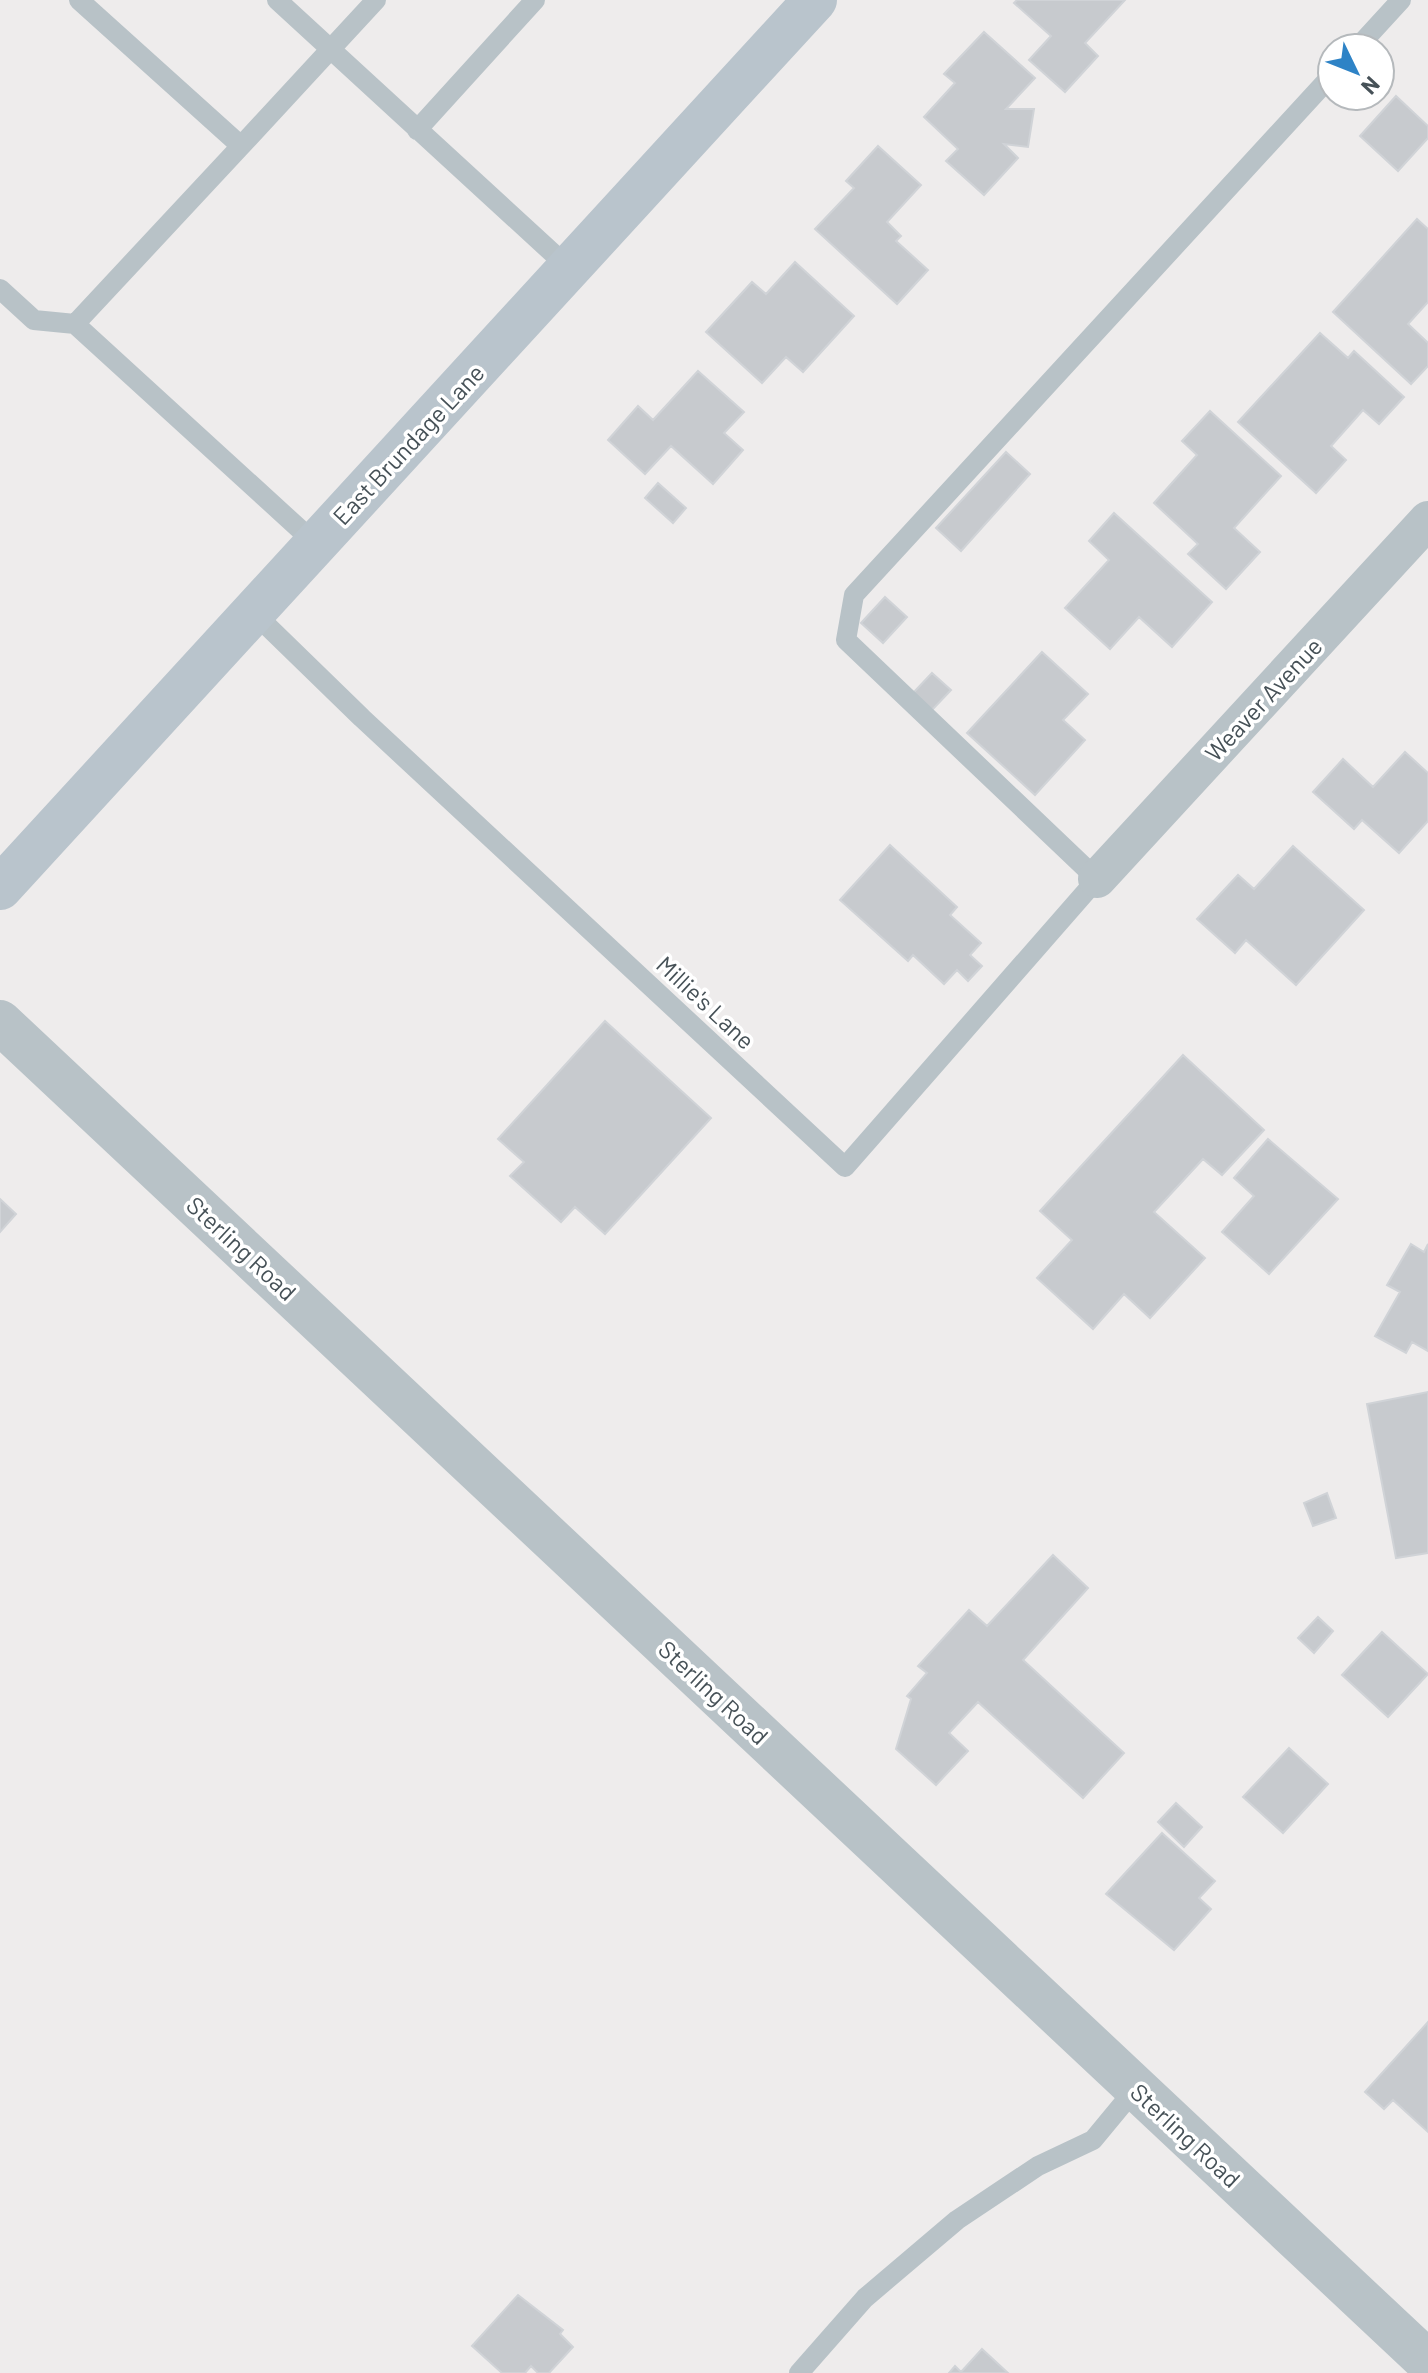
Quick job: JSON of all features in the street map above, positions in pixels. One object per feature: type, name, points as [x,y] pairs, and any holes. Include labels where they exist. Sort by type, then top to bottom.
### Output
[{"type":"main road","name":"East Brundage Lane","points":[[0,888],[815,0]]},
{"type":"street","name":"Weaver Avenue","points":[[1097,879],[1428,520]]},
{"type":"street","name":"Sterling Road","points":[[0,1022],[1428,2362]]},
{"type":"lane","points":[[79,0],[241,146]]},
{"type":"lane","points":[[277,0],[569,268]]},
{"type":"lane","points":[[75,324],[376,0]]},
{"type":"lane","points":[[417,130],[535,0]]},
{"type":"lane","points":[[1372,32],[1401,0]]},
{"type":"lane","points":[[1097,879],[846,640],[854,595],[1316,92]]},
{"type":"lane","points":[[0,289],[34,320],[75,324],[316,544]]},
{"type":"lane","name":"Millie's Lane","points":[[253,612],[362,718],[845,1167],[1097,879]]},
{"type":"lane","points":[[799,2373],[865,2298],[888,2278],[957,2220],[1038,2166],[1093,2140],[1136,2088]]},
{"type":"building","points":[[1017,0],[1125,0],[1085,43],[1098,56],[1065,92],[1029,60],[1051,36],[1014,3]]},
{"type":"building","points":[[984,32],[1035,78],[1006,109],[1034,109],[1028,147],[1004,144],[1018,158],[984,195],[946,161],[958,149],[924,117],[955,83],[944,74]]},
{"type":"building","points":[[1396,96],[1428,126],[1428,138],[1398,171],[1360,136],[1382,112],[1396,112]]},
{"type":"building","points":[[878,146],[921,185],[887,222],[901,236],[896,241],[928,270],[897,304],[815,229],[854,188],[846,181]]},
{"type":"building","points":[[1417,219],[1428,229],[1428,302],[1408,324],[1428,343],[1428,366],[1411,384],[1333,312]]},
{"type":"building","points":[[795,262],[854,316],[803,372],[786,357],[762,383],[706,332],[752,282],[766,294]]},
{"type":"building","points":[[1320,333],[1348,358],[1354,351],[1404,397],[1379,424],[1363,410],[1331,446],[1346,460],[1316,493],[1238,422]]},
{"type":"building","points":[[698,371],[744,412],[724,433],[743,450],[713,484],[671,446],[645,474],[608,440],[638,406],[653,420]]},
{"type":"building","points":[[1210,411],[1281,476],[1234,528],[1260,552],[1226,589],[1188,554],[1198,544],[1154,503],[1197,455],[1182,441]]},
{"type":"building","points":[[1006,452],[1030,474],[961,551],[936,528]]},
{"type":"building","points":[[658,483],[686,508],[673,523],[645,498]]},
{"type":"building","points":[[1114,513],[1212,602],[1172,647],[1139,617],[1110,649],[1065,608],[1109,560],[1089,541]]},
{"type":"building","points":[[885,597],[907,617],[883,643],[861,623]]},
{"type":"building","points":[[1042,652],[1088,694],[1063,720],[1085,740],[1035,795],[967,733]]},
{"type":"building","points":[[932,673],[951,690],[931,711],[913,693]]},
{"type":"building","points":[[1405,752],[1428,773],[1428,821],[1399,853],[1362,820],[1354,829],[1313,792],[1343,759],[1373,787]]},
{"type":"building","points":[[890,845],[957,907],[950,915],[981,943],[970,955],[982,966],[968,981],[957,970],[944,984],[913,955],[908,961],[840,900]]},
{"type":"building","points":[[1293,846],[1364,910],[1296,985],[1246,940],[1235,953],[1197,919],[1238,875],[1254,889]]},
{"type":"building","points":[[605,1021],[711,1118],[605,1234],[575,1207],[561,1222],[510,1176],[524,1162],[498,1139]]},
{"type":"building","points":[[1183,1055],[1264,1130],[1222,1175],[1203,1159],[1154,1212],[1205,1258],[1150,1318],[1124,1294],[1093,1329],[1037,1278],[1072,1240],[1040,1211]]},
{"type":"building","points":[[1268,1139],[1338,1199],[1269,1274],[1222,1232],[1254,1196],[1234,1178]]},
{"type":"building","points":[[0,1199],[16,1214],[0,1232]]},
{"type":"building","points":[[1411,1244],[1424,1252],[1428,1244],[1428,1351],[1412,1342],[1406,1353],[1375,1336],[1400,1292],[1387,1285]]},
{"type":"building","points":[[1428,1392],[1428,1553],[1396,1558],[1367,1404]]},
{"type":"building","points":[[1327,1493],[1336,1518],[1313,1526],[1304,1503]]},
{"type":"building","points":[[1053,1555],[1088,1588],[1023,1660],[1124,1753],[1083,1798],[978,1702],[949,1733],[968,1751],[936,1785],[896,1749],[911,1699],[907,1696],[927,1673],[918,1666],[969,1610],[987,1626]]},
{"type":"building","points":[[1318,1617],[1333,1631],[1314,1653],[1298,1638]]},
{"type":"building","points":[[1382,1632],[1428,1674],[1388,1717],[1342,1675]]},
{"type":"building","points":[[1289,1748],[1328,1784],[1283,1833],[1243,1797]]},
{"type":"building","points":[[1176,1803],[1202,1827],[1184,1847],[1158,1822]]},
{"type":"building","points":[[1162,1833],[1215,1881],[1199,1898],[1211,1909],[1174,1950],[1106,1894]]},
{"type":"building","points":[[1428,2022],[1428,2132],[1393,2100],[1384,2109],[1365,2092]]},
{"type":"building","points":[[518,2295],[563,2330],[560,2334],[573,2347],[549,2373],[538,2373],[531,2366],[525,2373],[502,2373],[472,2346]]},
{"type":"building","points":[[982,2349],[1008,2373],[949,2373],[955,2366],[961,2372]]}]
